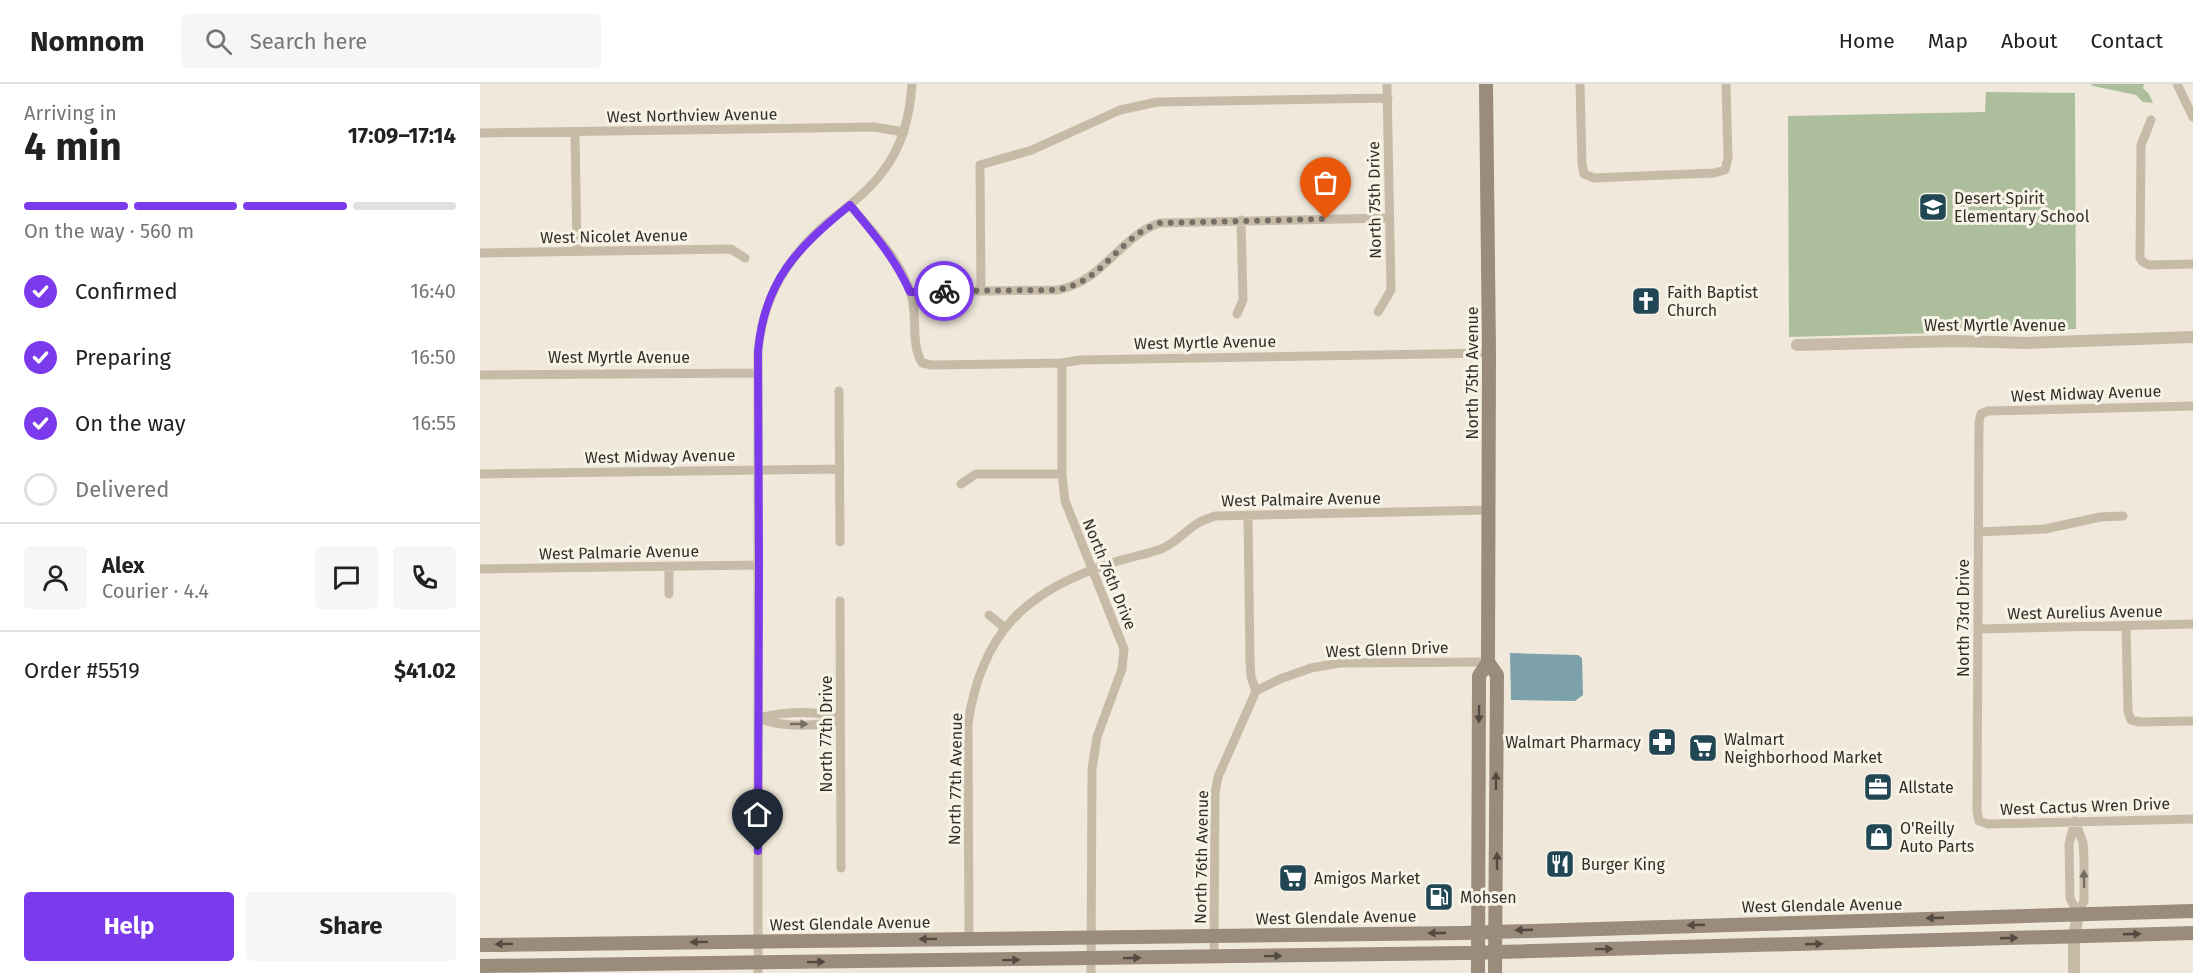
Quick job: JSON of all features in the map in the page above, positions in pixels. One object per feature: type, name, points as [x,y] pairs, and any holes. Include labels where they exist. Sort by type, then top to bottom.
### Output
[{"type":"main road","name":"North 75th Avenue","points":[[1478,973],[1479,676],[1488,662],[1489,353],[1486,84]]},
{"type":"main road","name":"North 75th Avenue","points":[[1488,662],[1497,675],[1495,973]]},
{"type":"main road","name":"West Glendale Avenue","points":[[480,945],[1478,932],[2193,911]]},
{"type":"main road","points":[[480,966],[758,968],[1495,952],[2193,933]]},
{"type":"street","points":[[758,968],[758,372],[760,334],[778,279],[806,242],[850,205],[885,169],[904,132],[912,84]]},
{"type":"street","name":"North 75th Drive","points":[[1378,312],[1391,290],[1387,84]]},
{"type":"street","points":[[1580,84],[1584,174],[1594,178],[1714,173],[1725,170],[1728,158],[1726,84]]},
{"type":"street","points":[[2177,84],[2193,117]]},
{"type":"street","points":[[981,291],[980,165],[1032,150],[1120,110],[1158,102],[1388,98]]},
{"type":"street","points":[[2151,120],[2141,145],[2140,258],[2149,265],[2193,264]]},
{"type":"street","name":"West Northview Avenue","points":[[480,133],[874,127],[904,132]]},
{"type":"street","points":[[575,132],[577,251]]},
{"type":"street","points":[[850,205],[897,264],[910,292],[1068,288],[1093,275],[1146,228],[1169,222],[1389,218]]},
{"type":"street","points":[[1237,314],[1242,300],[1241,220]]},
{"type":"street","name":"West Nicolet Avenue","points":[[480,253],[731,249],[745,258]]},
{"type":"street","name":"West Myrtle Avenue","points":[[910,292],[916,316],[918,356],[922,363],[932,365],[1489,353]]},
{"type":"street","name":"West Myrtle Avenue","points":[[1797,345],[1955,341],[2028,343],[2193,338]]},
{"type":"street","name":"North 76th Drive","points":[[1062,363],[1062,474],[1065,501],[1120,636],[1124,659],[1119,680],[1097,737],[1092,769],[1091,973]]},
{"type":"street","name":"West Myrtle Avenue","points":[[480,375],[758,372]]},
{"type":"street","points":[[839,391],[840,543]]},
{"type":"street","name":"West Midway Avenue","points":[[1981,414],[1988,411],[2193,406]]},
{"type":"street","name":"North 73rd Drive","points":[[1979,821],[1977,812],[1978,532],[1981,414]]},
{"type":"street","name":"West Midway Avenue","points":[[480,474],[840,469]]},
{"type":"street","points":[[961,484],[976,474],[1062,474]]},
{"type":"street","name":"West Palmaire Avenue","points":[[1092,570],[1161,549],[1174,543],[1199,523],[1215,516],[1489,510]]},
{"type":"street","points":[[1248,515],[1250,661],[1251,677],[1256,691]]},
{"type":"street","points":[[1978,532],[2045,529],[2100,517],[2123,516]]},
{"type":"street","name":"West Palmarie Avenue","points":[[480,568],[759,565]]},
{"type":"street","points":[[669,567],[669,594]]},
{"type":"street","name":"North 77th Avenue","points":[[969,938],[968,724],[977,682],[988,655],[1004,627],[1046,593],[1092,570]]},
{"type":"street","name":"North 77th Drive","points":[[840,601],[841,868]]},
{"type":"street","points":[[989,615],[1004,627]]},
{"type":"street","name":"West Aurelius Avenue","points":[[1978,629],[2193,624]]},
{"type":"street","points":[[2126,626],[2128,712],[2131,720],[2140,722],[2193,721]]},
{"type":"street","name":"West Glenn Drive","points":[[1256,691],[1280,679],[1311,668],[1340,663],[1488,662]]},
{"type":"street","name":"North 76th Avenue","points":[[1214,957],[1215,793],[1218,777],[1256,691]]},
{"type":"street","points":[[758,718],[776,714],[829,714],[840,719]]},
{"type":"street","name":"West Cactus Wren Drive","points":[[1979,821],[1988,824],[2193,819]]},
{"type":"street","points":[[2075,821],[2069,844],[2070,898],[2078,914]]},
{"type":"street","points":[[2074,973],[2074,936],[2078,914],[2084,901],[2083,843],[2075,821]]},
{"type":"green space","points":[[2091,84],[2144,84],[2143,88],[2153,103],[2143,102],[2136,95]]},
{"type":"green space","name":"Desert Spirit Elementary School","points":[[1986,92],[2075,93],[2076,329],[1789,337],[1788,116],[1985,112]]},
{"type":"water","points":[[1510,653],[1578,655],[1582,658],[1583,695],[1575,701],[1511,700]]},
{"type":"waterway","points":[[2102,801],[2102,811]]},
{"type":"way so far","points":[[944,291],[1068,288],[1093,275],[1137,234],[1159,223],[1326,219]]},
{"type":"place","name":"Desert Spirit Elementary School","points":[[1933,207]]},
{"type":"place","name":"Faith Baptist Church","points":[[1646,301]]},
{"type":"place","name":"Walmart Pharmacy","points":[[1662,742]]},
{"type":"place","name":"Walmart Neighborhood Market","points":[[1703,748]]},
{"type":"place","name":"Allstate","points":[[1878,787]]},
{"type":"place","name":"O'Reilly Auto Parts","points":[[1879,837]]},
{"type":"place","name":"Burger King","points":[[1560,864]]},
{"type":"place","name":"Amigos Market","points":[[1293,878]]},
{"type":"place","name":"Mohsen","points":[[1439,897]]},
{"type":"route","points":[[758,851],[758,352],[763,319],[778,279],[791,261],[806,242],[850,205],[897,264],[910,292],[944,291]]}]
